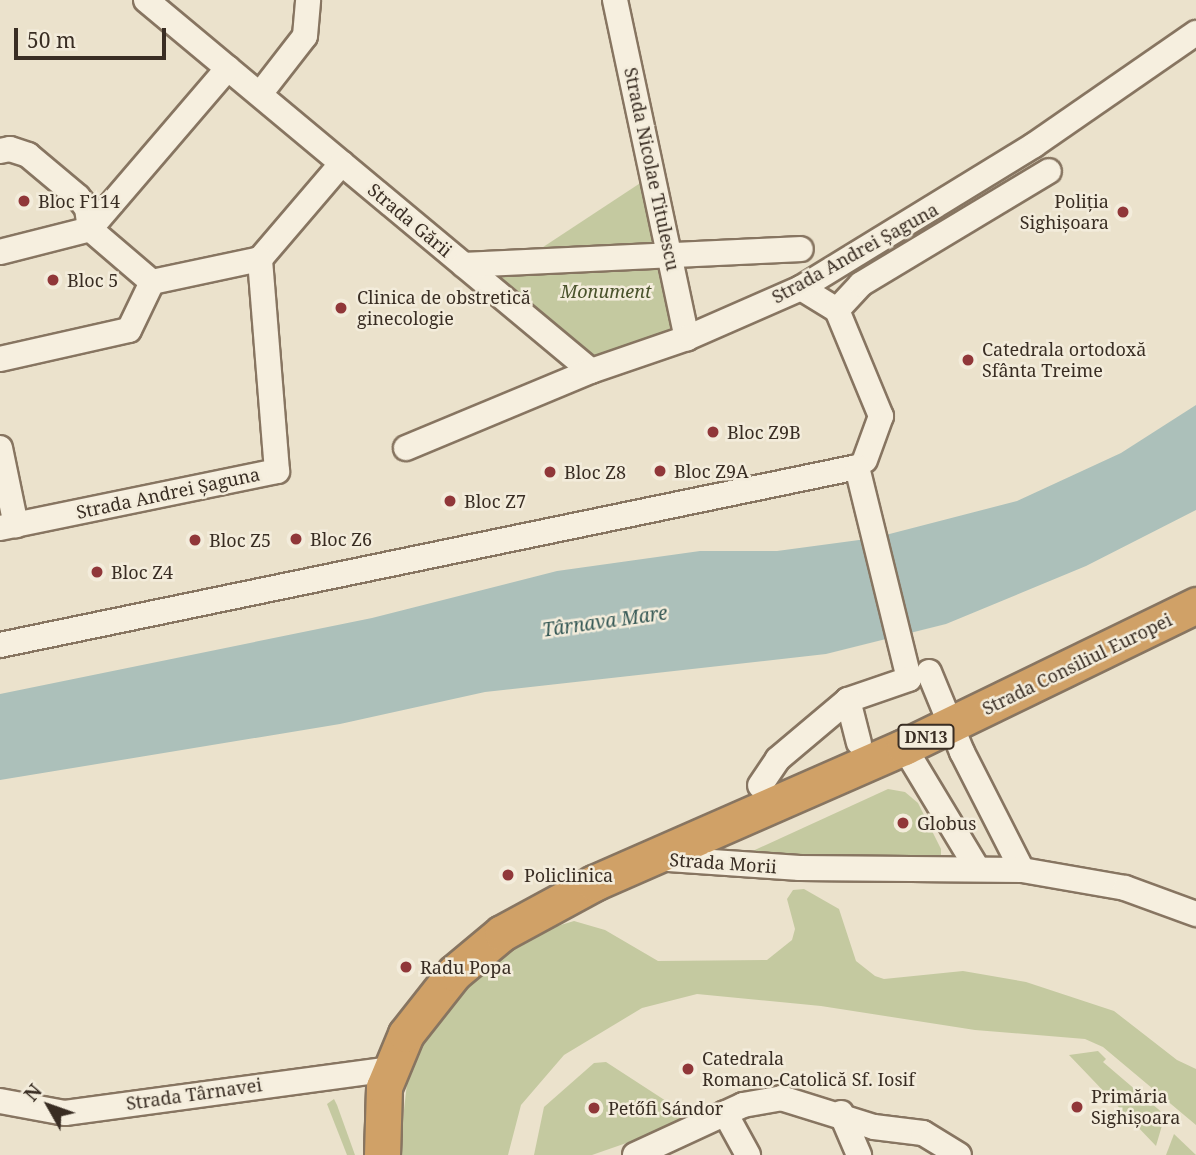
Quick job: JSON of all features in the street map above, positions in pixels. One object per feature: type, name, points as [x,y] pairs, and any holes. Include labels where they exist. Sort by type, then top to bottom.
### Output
[{"type":"highway","name":"Strada Consiliul Europei","points":[[650,858],[904,747],[1196,605]]},
{"type":"highway","name":"Strada Morii","points":[[382,1155],[381,1108],[390,1069],[418,1016],[477,952],[553,902],[650,858]]},
{"type":"street","name":"Strada Gării","points":[[146,0],[591,371]]},
{"type":"street","points":[[260,94],[305,36],[308,0]]},
{"type":"street","name":"Strada Nicolae Titulescu","points":[[615,0],[672,256],[687,338]]},
{"type":"street","name":"Strada Andrei Șaguna","points":[[406,448],[591,371],[687,338],[801,288],[1023,152],[1196,33]]},
{"type":"street","points":[[0,252],[90,229],[228,68]]},
{"type":"street","points":[[0,151],[10,149],[28,155],[78,197],[87,208],[90,229],[152,282]]},
{"type":"street","points":[[152,282],[260,259],[342,163]]},
{"type":"street","name":"Strada Andrei Șaguna","points":[[837,310],[861,285],[1049,171]]},
{"type":"street","name":"Strada Andrei Șaguna","points":[[464,265],[801,248]]},
{"type":"street","name":"Strada Andrei Șaguna","points":[[0,448],[8,526],[277,471],[260,259]]},
{"type":"street","points":[[0,359],[129,330],[152,282]]},
{"type":"street","points":[[801,288],[837,310],[881,416],[861,463],[919,676],[951,725],[1022,870]]},
{"type":"street","points":[[0,645],[861,463]]},
{"type":"street","points":[[761,786],[778,759],[848,699],[919,676]]},
{"type":"street","points":[[848,699],[859,743]]},
{"type":"street","points":[[904,747],[977,868]]},
{"type":"street","name":"Strada Morii","points":[[650,858],[800,868],[1022,870],[1125,888],[1196,914]]},
{"type":"street","name":"Strada Târnavei","points":[[0,1101],[65,1112],[390,1069]]},
{"type":"street","points":[[635,1155],[758,1100],[781,1098],[841,1114],[874,1127],[923,1133],[959,1155]]},
{"type":"street","points":[[725,1113],[748,1155]]},
{"type":"street","points":[[841,1114],[859,1155]]},
{"type":"green space","name":"Monument","points":[[654,174],[687,338],[591,371],[487,284]]},
{"type":"green space","points":[[888,789],[905,792],[918,803],[941,849],[941,858],[733,860]]},
{"type":"green space","points":[[804,889],[839,909],[856,961],[875,976],[884,979],[963,971],[1026,982],[1114,1011],[1177,1060],[1196,1069],[1196,1125],[1103,1047],[1085,1039],[975,1030],[821,1006],[697,994],[642,1008],[564,1055],[521,1105],[508,1155],[399,1155],[408,1074],[425,1030],[479,970],[554,927],[574,921],[605,930],[658,961],[767,960],[792,940],[795,929],[787,899],[793,890]]},
{"type":"green space","points":[[1098,1051],[1106,1059],[1103,1062],[1165,1115],[1156,1146],[1069,1055]]},
{"type":"green space","points":[[606,1062],[683,1112],[678,1125],[592,1155],[534,1155],[544,1107],[594,1063]]},
{"type":"green space","points":[[334,1099],[355,1155],[347,1155],[327,1104]]},
{"type":"green space","points":[[1174,1134],[1196,1155],[1166,1155]]},
{"type":"water","name":"Târnava Mare","points":[[1196,405],[1196,510],[1086,566],[946,624],[826,654],[485,692],[340,724],[0,780],[0,694],[372,618],[557,571],[700,551],[777,551],[874,538],[1017,501],[1121,453]]},
{"type":"place","name":"Bloc F114","points":[[24,201]]},
{"type":"place","name":"Poliția Sighișoara","points":[[1123,212]]},
{"type":"place","name":"Bloc 5","points":[[53,280]]},
{"type":"place","name":"Clinica de obstretică ginecologie","points":[[341,308]]},
{"type":"place","name":"Catedrala ortodoxă Sfânta Treime","points":[[968,360]]},
{"type":"place","name":"Bloc Z9B","points":[[713,432]]},
{"type":"place","name":"Bloc Z9A","points":[[660,471]]},
{"type":"place","name":"Bloc Z8","points":[[550,472]]},
{"type":"place","name":"Bloc Z7","points":[[450,501]]},
{"type":"place","name":"Bloc Z6","points":[[296,539]]},
{"type":"place","name":"Bloc Z5","points":[[195,540]]},
{"type":"place","name":"Bloc Z4","points":[[97,572]]},
{"type":"place","name":"Globus","points":[[903,823]]},
{"type":"place","name":"Policlinica","points":[[508,875]]},
{"type":"place","name":"Radu Popa","points":[[406,967]]},
{"type":"place","name":"Catedrala Romano-Catolică Sf. Iosif","points":[[688,1069]]},
{"type":"place","name":"Primăria Sighișoara","points":[[1077,1107]]},
{"type":"place","name":"Petőfi Sándor","points":[[594,1108]]}]
